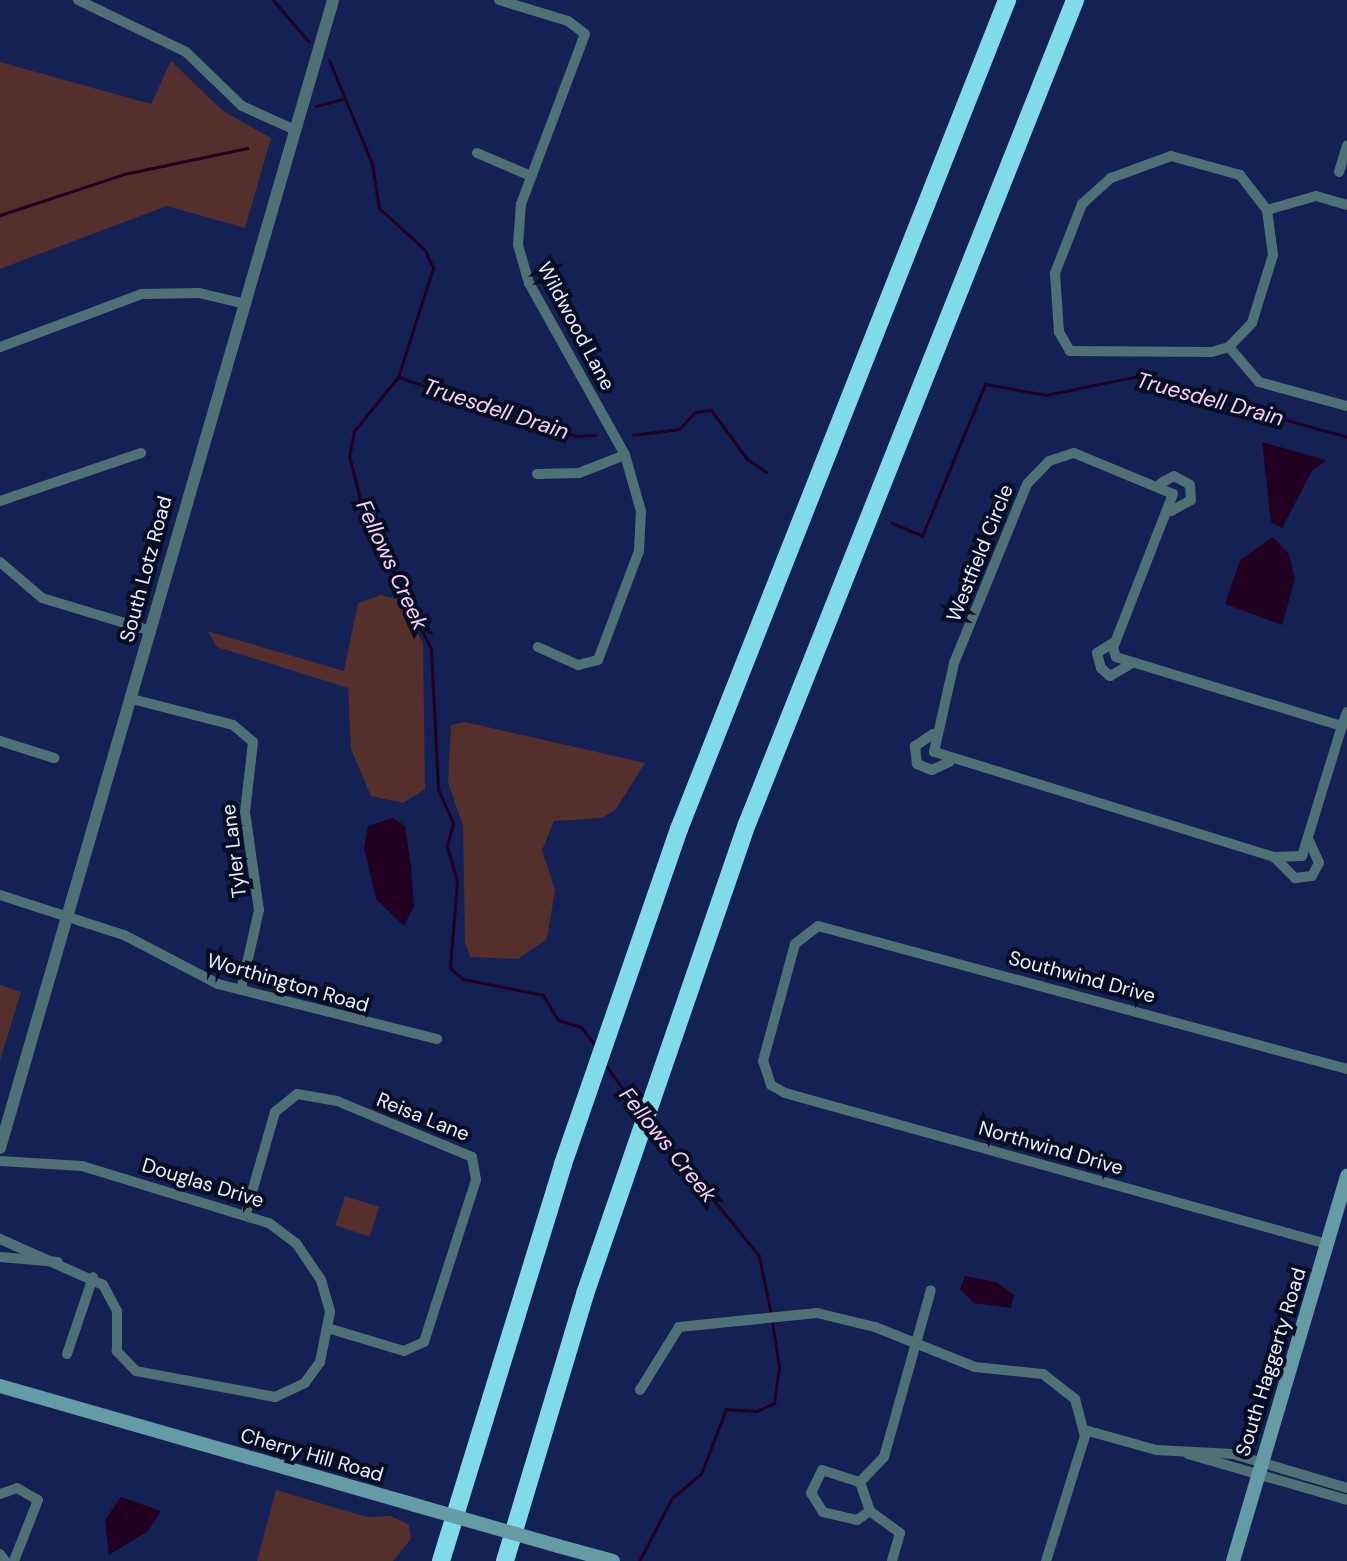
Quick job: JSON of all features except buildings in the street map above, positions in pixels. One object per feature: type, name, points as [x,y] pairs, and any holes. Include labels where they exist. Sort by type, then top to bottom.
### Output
[{"type":"highway","points":[[441,1561],[591,1080],[679,829],[1007,0]]},
{"type":"highway","points":[[505,1561],[652,1094],[788,715],[1075,0]]},
{"type":"main road","name":"South Haggerty Road","points":[[1233,1561],[1347,1175]]},
{"type":"main road","name":"Cherry Hill Road","points":[[0,1386],[611,1561]]},
{"type":"street","points":[[78,0],[186,52],[242,106],[293,129]]},
{"type":"street","name":"South Lotz Road","points":[[0,1148],[132,699],[241,303],[333,0]]},
{"type":"street","name":"Wildwood Lane","points":[[499,0],[576,24],[587,40],[531,176],[519,214],[523,265],[625,455],[639,497],[639,551],[602,655],[578,665],[538,647]]},
{"type":"street","points":[[1339,172],[1347,145]]},
{"type":"street","points":[[477,153],[531,176]]},
{"type":"street","points":[[1157,158],[1240,175],[1267,210],[1273,255],[1252,323],[1229,347],[1077,354],[1059,332],[1055,273],[1092,191],[1157,158]]},
{"type":"street","points":[[1267,210],[1316,196],[1347,205]]},
{"type":"street","points":[[0,347],[142,294],[199,293],[241,303]]},
{"type":"street","points":[[1229,347],[1259,382],[1347,406]]},
{"type":"street","points":[[0,501],[141,453]]},
{"type":"street","name":"Westfield Circle","points":[[1074,453],[1161,483],[1174,476],[1190,485],[1191,500],[1171,511],[1116,641],[1097,653],[1101,668],[1110,676],[1131,664],[1345,727],[1308,838],[1319,863],[1312,876],[1295,878],[1274,857],[949,762],[926,770],[914,760],[915,746],[933,734],[954,663],[1033,475],[1074,453]]},
{"type":"street","points":[[537,474],[579,473],[625,455]]},
{"type":"street","points":[[1161,483],[1173,494],[1171,511]]},
{"type":"street","points":[[0,562],[42,598],[151,631]]},
{"type":"street","points":[[1116,641],[1116,657],[1131,664]]},
{"type":"street","name":"Tyler Lane","points":[[132,699],[233,725],[253,742],[245,812],[259,910],[241,990]]},
{"type":"street","points":[[1345,727],[1347,712]]},
{"type":"street","points":[[933,734],[934,752],[949,762]]},
{"type":"street","points":[[0,741],[54,758]]},
{"type":"street","points":[[1274,857],[1302,856],[1308,838]]},
{"type":"street","name":"Worthington Road","points":[[0,895],[68,915],[241,990],[437,1039]]},
{"type":"street","name":"Southwind Drive","points":[[769,1081],[763,1061],[795,944],[808,929],[830,926],[1347,1069]]},
{"type":"street","name":"Northwind Drive","points":[[769,1081],[785,1093],[1327,1244]]},
{"type":"street","name":"Reisa Lane","points":[[246,1213],[275,1112],[297,1094],[337,1101],[472,1157],[476,1180],[424,1342],[404,1351],[328,1328]]},
{"type":"street","name":"Douglas Drive","points":[[0,1161],[82,1166],[246,1213],[288,1236],[310,1260],[328,1304],[328,1328],[311,1377],[283,1395],[142,1373],[120,1356],[114,1301],[93,1277],[0,1239]]},
{"type":"street","name":"Douglas Drive","points":[[0,1257],[60,1261]]},
{"type":"street","points":[[67,1354],[93,1277]]},
{"type":"street","points":[[860,1482],[884,1457],[931,1290]]},
{"type":"street","points":[[640,1390],[679,1327],[760,1323],[787,1316],[833,1315],[975,1367],[1043,1374],[1075,1399],[1085,1430],[1046,1561]]},
{"type":"street","points":[[1085,1430],[1188,1454],[1258,1479],[1347,1500]]},
{"type":"street","points":[[1188,1454],[1205,1450],[1263,1461],[1347,1488]]},
{"type":"street","points":[[860,1482],[822,1470],[812,1500],[823,1512],[857,1520],[870,1511]]},
{"type":"street","points":[[860,1482],[870,1511],[900,1533],[892,1561]]},
{"type":"street","points":[[0,1494],[17,1488],[38,1500],[14,1561]]},
{"type":"street","points":[[0,1554],[5,1561]]},
{"type":"shaded area","points":[[171,61],[223,111],[271,138],[245,228],[167,206],[0,269],[0,62],[151,104]]},
{"type":"shaded area","points":[[1262,442],[1326,460],[1312,471],[1282,528],[1271,522]]},
{"type":"shaded area","points":[[1273,537],[1289,554],[1295,579],[1282,625],[1225,604],[1240,560]]},
{"type":"shaded area","points":[[381,595],[400,600],[423,643],[425,789],[403,803],[371,796],[351,749],[348,688],[217,647],[207,631],[344,671],[358,603]]},
{"type":"shaded area","points":[[465,722],[645,763],[616,809],[602,818],[554,821],[542,850],[555,890],[547,939],[518,959],[470,957],[465,942],[463,826],[448,782],[451,725]]},
{"type":"shaded area","points":[[393,818],[405,826],[411,867],[414,906],[404,926],[376,899],[364,848],[368,826]]},
{"type":"shaded area","points":[[0,985],[21,992],[0,1060]]},
{"type":"shaded area","points":[[345,1196],[379,1207],[370,1237],[335,1225]]},
{"type":"shaded area","points":[[965,1276],[996,1282],[1014,1295],[1011,1308],[974,1303],[960,1289]]},
{"type":"shaded area","points":[[276,1490],[367,1517],[391,1516],[409,1525],[411,1539],[393,1561],[257,1561]]},
{"type":"shaded area","points":[[121,1497],[161,1511],[148,1531],[109,1555],[105,1520]]},
{"type":"waterway","name":"Fellows Creek","points":[[273,0],[309,42]]},
{"type":"waterway","name":"Fellows Creek","points":[[329,60],[372,164],[379,208],[425,250],[433,268],[398,377],[354,431],[349,456],[363,511],[431,649],[438,789],[453,823],[447,846],[457,882],[450,968],[463,979],[543,995],[558,1020],[581,1027],[596,1046]]},
{"type":"waterway","points":[[316,106],[342,99]]},
{"type":"waterway","points":[[0,215],[124,174],[247,148]]},
{"type":"waterway","name":"Truesdell Drain","points":[[398,377],[575,436],[595,435]]},
{"type":"waterway","name":"Truesdell Drain","points":[[892,523],[922,536],[985,384],[1046,395],[1134,377],[1347,437]]},
{"type":"waterway","name":"Truesdell Drain","points":[[633,435],[679,429],[695,412],[711,410],[747,459],[766,472]]},
{"type":"waterway","name":"Fellows Creek","points":[[605,1064],[640,1113]]},
{"type":"waterway","name":"Fellows Creek","points":[[651,1123],[759,1256],[771,1315]]},
{"type":"waterway","name":"Fellows Creek","points":[[639,1561],[672,1498],[701,1474],[726,1409],[757,1411],[774,1403],[779,1367],[772,1322]]}]
